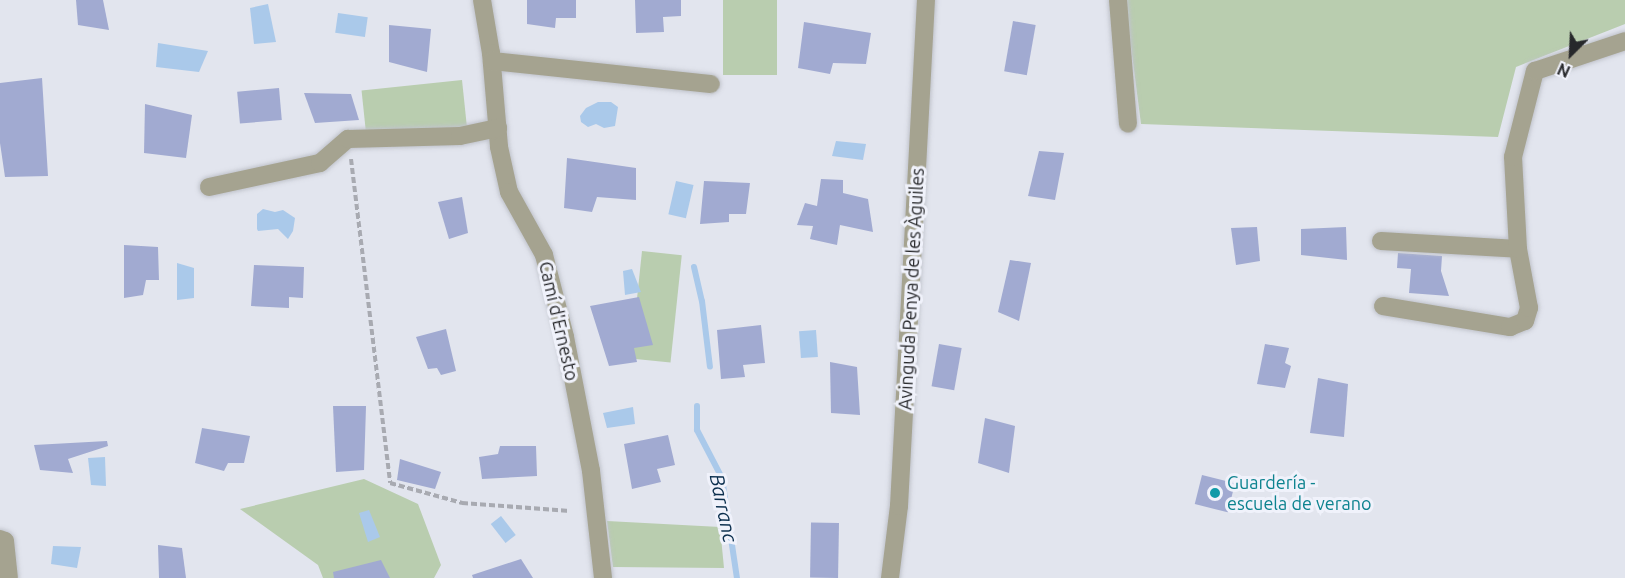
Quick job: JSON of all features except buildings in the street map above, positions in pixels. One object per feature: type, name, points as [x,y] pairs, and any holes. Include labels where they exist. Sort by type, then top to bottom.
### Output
[{"type":"street","name":"Camí d'Ernesto","points":[[482,0],[492,61],[498,128],[509,192],[543,255],[565,338],[591,471],[603,578]]},
{"type":"street","name":"Avinguda Penya de les Àguiles","points":[[890,578],[899,506],[926,0]]},
{"type":"street","points":[[1119,0],[1123,80],[1128,124]]},
{"type":"street","points":[[1383,306],[1510,327],[1525,321],[1529,309],[1518,249],[1513,157],[1535,71],[1625,41]]},
{"type":"street","points":[[492,61],[711,84]]},
{"type":"street","points":[[209,188],[320,163],[348,140],[460,136],[498,128]]},
{"type":"street","points":[[1381,241],[1518,249]]},
{"type":"street","points":[[0,539],[5,541],[9,578]]},
{"type":"path","points":[[348,140],[390,483],[462,503],[570,511]]},
{"type":"green space","points":[[723,0],[777,0],[777,75],[723,75]]},
{"type":"green space","points":[[1125,0],[1625,0],[1625,24],[1516,67],[1498,137],[1141,124]]},
{"type":"green space","points":[[462,80],[467,127],[366,137],[362,91]]},
{"type":"green space","points":[[642,251],[682,255],[670,363],[631,358]]},
{"type":"green space","points":[[364,479],[418,504],[441,565],[434,578],[323,578],[318,565],[240,509]]},
{"type":"green space","points":[[607,521],[720,527],[724,568],[613,567]]},
{"type":"water","points":[[268,4],[276,42],[254,44],[250,8]]},
{"type":"water","points":[[338,13],[368,17],[365,37],[335,33]]},
{"type":"water","points":[[158,43],[208,51],[199,72],[156,67]]},
{"type":"water","points":[[598,102],[611,102],[618,107],[615,126],[604,128],[596,124],[588,127],[581,122],[580,116],[586,108]]},
{"type":"water","points":[[836,141],[866,144],[863,160],[832,156]]},
{"type":"water","points":[[676,181],[694,185],[686,218],[668,214]]},
{"type":"water","points":[[263,209],[275,212],[283,210],[295,218],[293,231],[288,239],[278,229],[258,231],[257,214]]},
{"type":"water","points":[[177,263],[194,268],[194,298],[177,300]]},
{"type":"water","points":[[632,269],[641,292],[625,295],[623,271]]},
{"type":"water","points":[[816,330],[818,357],[801,358],[799,331]]},
{"type":"water","points":[[633,407],[635,424],[607,428],[603,413]]},
{"type":"water","points":[[105,457],[106,486],[91,485],[88,458]]},
{"type":"water","points":[[369,510],[380,537],[368,542],[359,513]]},
{"type":"water","points":[[501,516],[516,535],[506,543],[491,524]]},
{"type":"water","points":[[53,546],[81,547],[77,568],[51,564]]},
{"type":"waterway","name":"Barranc","points":[[694,267],[702,301],[710,367]]},
{"type":"waterway","name":"Barranc","points":[[697,406],[697,430],[722,478],[737,578]]},
{"type":"place","name":"Guardería - escuela de verano","points":[[1215,493]]}]
